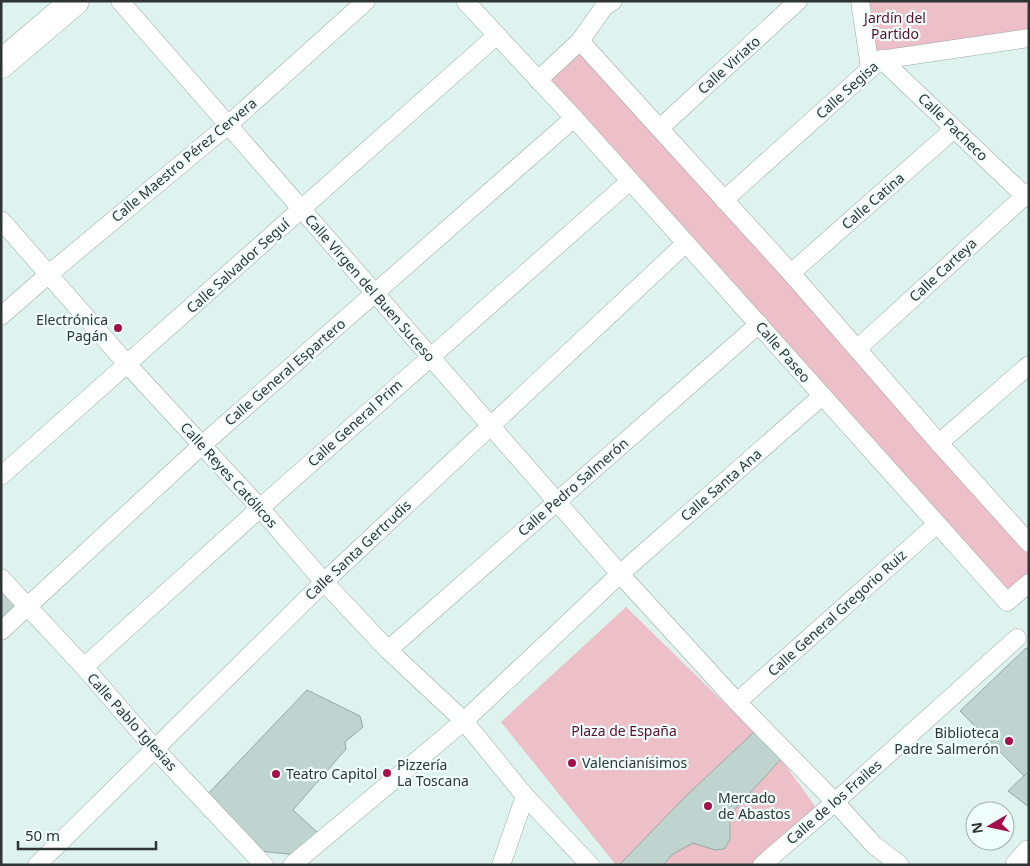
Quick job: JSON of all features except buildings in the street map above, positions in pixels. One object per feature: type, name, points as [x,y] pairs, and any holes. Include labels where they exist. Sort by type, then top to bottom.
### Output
[{"type":"main road","points":[[1,64],[76,1]]},
{"type":"street","name":"Calle Virgen del Buen Suceso","points":[[120,1],[620,574]]},
{"type":"street","name":"Calle Maestro Pérez Cervera","points":[[1,316],[228,125],[366,1]]},
{"type":"street","name":"Calle Paseo","points":[[466,1],[630,180],[1007,602],[1029,583]]},
{"type":"street","name":"Calle Viriato","points":[[660,128],[798,1]]},
{"type":"street","points":[[860,1],[876,64]]},
{"type":"street","points":[[538,80],[580,41],[605,3]]},
{"type":"street","name":"Calle Salvador Seguí","points":[[1,476],[497,36]]},
{"type":"street","name":"Calle Segisa","points":[[724,200],[876,64],[1029,38]]},
{"type":"street","points":[[580,41],[791,273],[1029,543]]},
{"type":"street","name":"Calle Pacheco","points":[[876,64],[954,129],[1027,194]]},
{"type":"street","name":"Calle General Espartero","points":[[1,631],[202,445],[574,118]]},
{"type":"street","name":"Calle Catina","points":[[791,273],[954,129]]},
{"type":"street","name":"Calle General Prim","points":[[84,667],[430,356],[630,180]]},
{"type":"street","name":"Calle Carteya","points":[[858,348],[1027,194]]},
{"type":"street","name":"Calle Reyes Católicos","points":[[1,220],[127,364],[260,508],[324,582],[388,650],[464,721]]},
{"type":"street","name":"Calle Santa Gertrudis","points":[[37,865],[324,582],[686,243]]},
{"type":"street","name":"Calle Pedro Salmerón","points":[[388,650],[758,324]]},
{"type":"street","points":[[939,443],[1029,365]]},
{"type":"street","name":"Calle Santa Ana","points":[[620,574],[822,396]]},
{"type":"street","name":"Calle General Gregorio Ruiz","points":[[738,702],[937,524]]},
{"type":"street","points":[[292,865],[464,721],[620,574],[874,845],[900,865]]},
{"type":"street","name":"Calle Pablo Iglesias","points":[[1,578],[84,667],[155,749],[264,865]]},
{"type":"street","name":"Calle de los Frailes","points":[[762,865],[1017,638]]},
{"type":"street","points":[[464,721],[525,796],[590,865]]},
{"type":"street","points":[[501,865],[525,796]]},
{"type":"green space","name":"Jardín del Partido","points":[[870,1],[1027,1],[1029,32],[873,54]]},
{"type":"green space","points":[[580,41],[1029,543],[1029,583],[1007,602],[538,80]]},
{"type":"green space","name":"Plaza de España","points":[[626,607],[754,732],[686,796],[619,865],[616,865],[501,722]]},
{"type":"green space","points":[[781,759],[817,809],[757,865],[663,865],[673,854],[693,843],[715,850],[724,849],[730,840],[730,815]]},
{"type":"place","name":"Electrónica Pagán","points":[[118,328]]},
{"type":"place","name":"Biblioteca Padre Salmerón","points":[[1009,741]]},
{"type":"place","name":"Valencianísimos","points":[[572,763]]},
{"type":"place","name":"Pizzería La Toscana","points":[[387,773]]},
{"type":"place","name":"Teatro Capitol","points":[[276,774]]},
{"type":"place","name":"Mercado de Abastos","points":[[708,806]]}]
